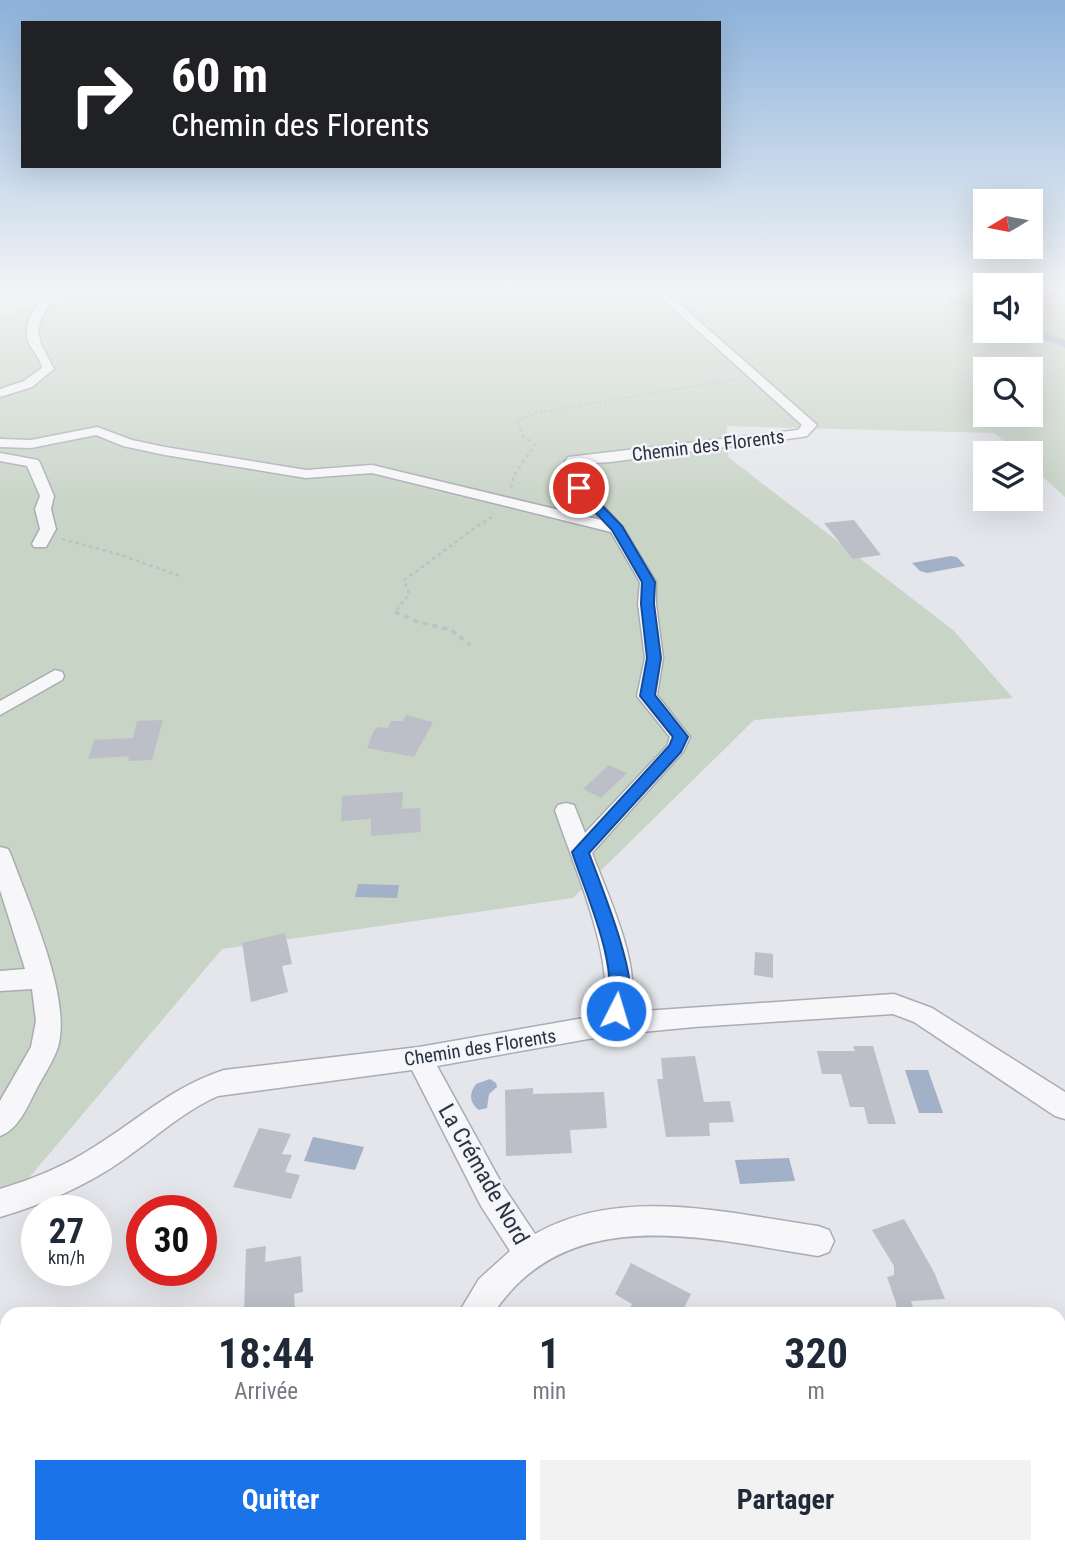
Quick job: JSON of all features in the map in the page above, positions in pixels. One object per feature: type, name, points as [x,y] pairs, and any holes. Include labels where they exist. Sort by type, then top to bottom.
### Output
[{"type":"street","points":[[0,393],[28,384],[48,369],[47,364]]},
{"type":"street","name":"Chemin des Florents","points":[[580,852],[676,748],[680,737],[647,696],[654,658],[647,604],[648,582],[617,529],[565,472],[573,460],[610,458],[802,433],[810,425],[742,364]]},
{"type":"street","points":[[0,443],[31,443],[97,431],[128,443],[224,462],[306,474],[372,469],[617,529]]},
{"type":"street","points":[[0,457],[33,463],[47,496],[43,509],[48,529],[40,544]]},
{"type":"street","points":[[0,709],[55,676]]},
{"type":"street","points":[[566,810],[608,933],[620,983],[620,998],[611,1024]]},
{"type":"street","points":[[0,855],[42,978],[49,1021],[44,1048],[14,1104],[0,1123]]},
{"type":"street","points":[[0,981],[42,978]]},
{"type":"street","name":"Chemin des Florents","points":[[0,1203],[34,1194],[94,1163],[180,1099],[201,1088],[224,1082],[419,1058],[611,1024],[694,1016],[894,1004],[923,1015],[1065,1107]]},
{"type":"street","name":"La Crémade Nord","points":[[419,1058],[492,1196],[530,1254],[490,1290],[479,1307]]},
{"type":"street","points":[[530,1254],[557,1238],[589,1228],[624,1222],[672,1221],[818,1241]]},
{"type":"path","points":[[470,645],[451,629],[418,622],[395,612],[409,594],[404,580],[443,554],[467,532],[500,511],[514,475],[535,445],[523,436],[518,421],[536,413],[755,376]]},
{"type":"path","points":[[48,529],[54,537],[121,555],[180,576]]},
{"type":"green space","points":[[0,364],[973,364],[973,427],[1043,427],[1043,364],[1065,364],[1065,497],[1043,477],[1043,441],[1003,441],[994,433],[727,426],[728,457],[953,630],[1013,698],[754,720],[573,898],[222,949],[6,1205],[0,1205]]},
{"type":"water","points":[[957,557],[965,566],[927,573],[920,571],[912,563]]},
{"type":"water","points":[[358,884],[399,885],[397,898],[355,897]]},
{"type":"water","points":[[905,1070],[928,1070],[943,1113],[919,1113]]},
{"type":"water","points":[[490,1079],[497,1087],[489,1094],[487,1108],[479,1110],[472,1101],[472,1091],[476,1084]]},
{"type":"water","points":[[313,1137],[364,1147],[355,1170],[304,1161]]},
{"type":"water","points":[[789,1158],[795,1181],[740,1184],[735,1160]]},
{"type":"building","points":[[854,520],[881,555],[853,559],[824,523]]},
{"type":"building","points":[[406,715],[433,722],[414,757],[367,748],[374,730],[379,727],[388,728],[391,721],[403,721]]},
{"type":"building","points":[[163,720],[152,760],[128,761],[129,756],[88,759],[94,740],[133,738],[137,721]]},
{"type":"building","points":[[609,765],[627,773],[601,798],[583,789]]},
{"type":"building","points":[[403,792],[402,809],[420,808],[421,832],[371,836],[371,819],[341,821],[342,796]]},
{"type":"building","points":[[285,933],[292,964],[282,966],[288,992],[251,1002],[242,943]]},
{"type":"building","points":[[755,952],[773,954],[773,978],[754,975]]},
{"type":"building","points":[[853,1046],[873,1046],[896,1124],[868,1124],[864,1107],[850,1107],[841,1074],[822,1074],[817,1051],[855,1051]]},
{"type":"building","points":[[695,1056],[704,1102],[730,1101],[734,1122],[709,1123],[710,1136],[666,1137],[657,1079],[663,1079],[661,1058]]},
{"type":"building","points":[[533,1088],[533,1094],[604,1092],[607,1128],[570,1130],[572,1153],[506,1156],[505,1090]]},
{"type":"building","points":[[259,1128],[291,1134],[282,1154],[292,1155],[285,1172],[300,1175],[291,1199],[233,1187]]},
{"type":"building","points":[[904,1219],[934,1272],[945,1299],[911,1301],[913,1307],[896,1307],[887,1277],[894,1275],[894,1266],[872,1230]]},
{"type":"building","points":[[266,1246],[265,1262],[301,1256],[303,1292],[294,1294],[295,1307],[244,1307],[246,1249]]},
{"type":"building","points":[[631,1263],[691,1294],[684,1307],[630,1307],[632,1304],[615,1294]]},
{"type":"route","points":[[579,488],[617,529],[635,555],[648,582],[647,604],[654,658],[647,696],[680,737],[676,748],[580,852],[608,933],[620,983],[620,998],[616,1011]]}]
